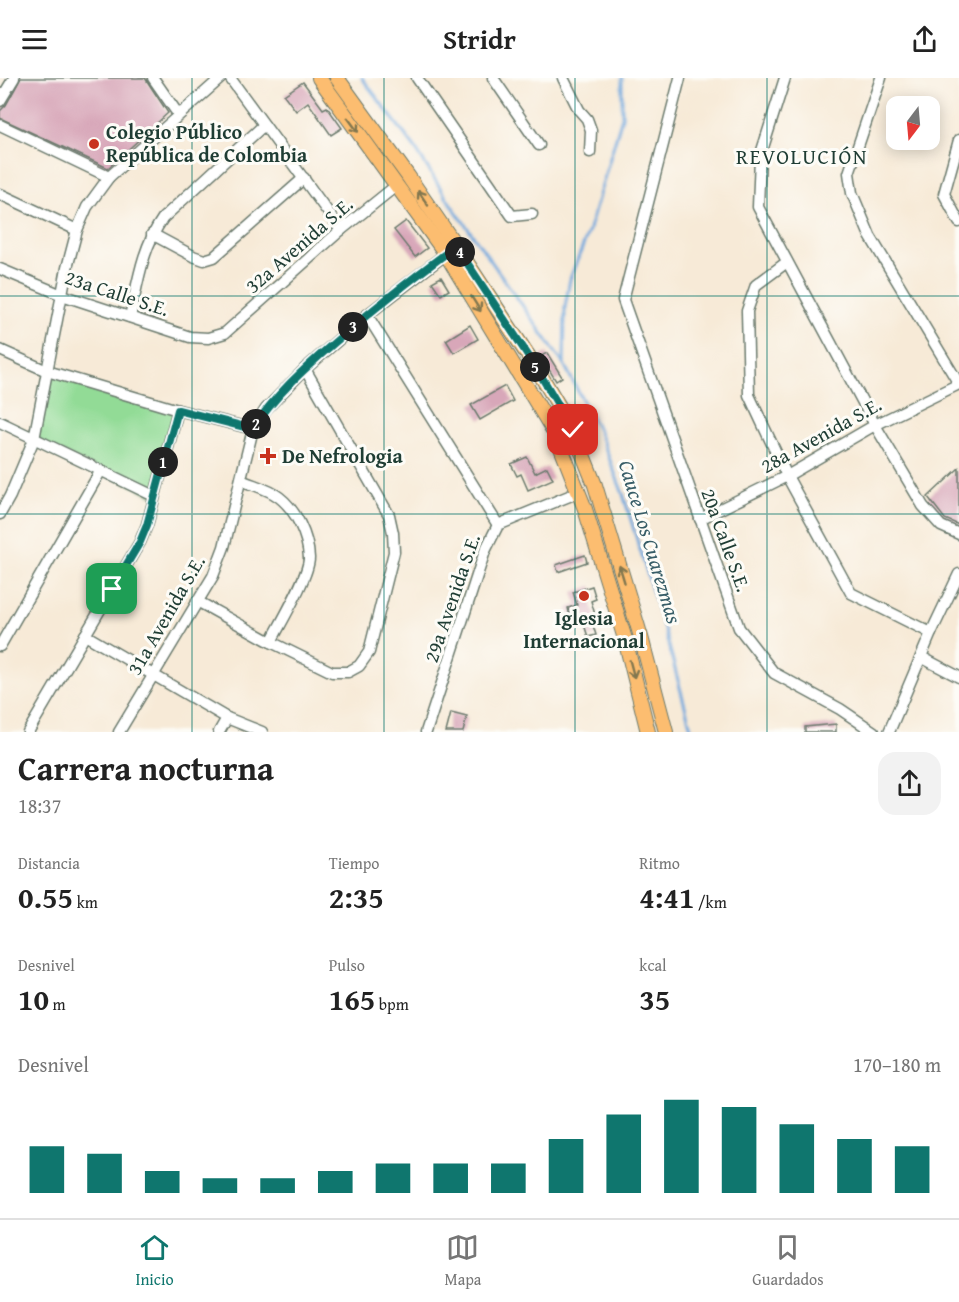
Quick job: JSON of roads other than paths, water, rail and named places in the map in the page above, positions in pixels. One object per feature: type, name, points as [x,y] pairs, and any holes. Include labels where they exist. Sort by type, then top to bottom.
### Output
[{"type":"main road","points":[[319,78],[397,185],[451,250],[537,369],[573,430],[595,485],[666,732]]},
{"type":"main road","points":[[337,78],[408,176],[556,435],[579,492],[625,639],[648,732]]},
{"type":"main road","points":[[640,695],[656,691]]},
{"type":"street","points":[[0,101],[14,78]]},
{"type":"street","points":[[153,78],[178,114]]},
{"type":"street","points":[[0,513],[5,494],[34,439],[62,295],[77,230],[87,207],[109,177],[221,78]]},
{"type":"street","points":[[230,78],[341,230]]},
{"type":"street","points":[[417,78],[512,216],[532,214]]},
{"type":"street","points":[[493,78],[539,146]]},
{"type":"street","points":[[563,78],[579,110],[587,119],[591,130],[590,152]]},
{"type":"street","name":"20a Calle S.E.","points":[[680,78],[623,300],[739,628],[774,673],[840,709],[874,732]]},
{"type":"street","points":[[785,78],[760,157],[758,207],[875,424],[923,506],[941,526],[959,534]]},
{"type":"street","points":[[881,78],[849,173],[852,194],[870,236],[959,384]]},
{"type":"street","points":[[0,125],[109,177]]},
{"type":"street","points":[[130,317],[145,251],[152,234],[163,218],[264,125]]},
{"type":"street","points":[[959,140],[956,159],[944,194],[959,222]]},
{"type":"street","points":[[152,234],[193,256],[204,260],[214,257],[304,178]]},
{"type":"street","name":"32a Avenida S.E.","points":[[225,333],[341,230],[397,185]]},
{"type":"street","points":[[0,194],[77,230]]},
{"type":"street","name":"31a Avenida S.E.","points":[[119,732],[213,576],[224,547],[253,429],[266,409],[305,369],[367,315],[451,250]]},
{"type":"street","points":[[787,262],[756,285],[747,311],[749,395],[787,476],[851,592],[931,633]]},
{"type":"street","name":"23a Calle S.E.","points":[[0,269],[62,295],[190,337],[208,338],[225,333]]},
{"type":"street","points":[[367,315],[498,525]]},
{"type":"street","points":[[0,350],[47,371],[178,410],[253,429]]},
{"type":"street","points":[[197,601],[271,642],[332,672],[348,672],[359,666],[369,652],[394,552],[393,533],[388,515],[305,369]]},
{"type":"street","name":"28a Avenida S.E.","points":[[700,519],[787,476],[875,424],[959,384]]},
{"type":"street","points":[[28,732],[140,542],[147,525],[178,410]]},
{"type":"street","points":[[0,423],[154,496]]},
{"type":"street","points":[[0,646],[100,472]]},
{"type":"street","points":[[240,480],[278,496],[290,509],[303,532],[309,559],[304,575],[271,642]]},
{"type":"street","name":"29a Avenida S.E.","points":[[426,732],[485,551],[498,525],[579,492]]},
{"type":"street","points":[[889,732],[931,633],[956,590],[959,574]]},
{"type":"street","points":[[85,635],[227,718],[262,732]]},
{"type":"street","points":[[921,657],[959,677]]},
{"type":"street","points":[[219,732],[227,718]]},
{"type":"waterway","name":"Cauce Los Cuarezmas","points":[[362,78],[415,148],[446,197],[565,366],[599,432],[623,494],[665,632],[692,732]]},
{"type":"waterway","points":[[564,364],[565,307],[570,279],[588,233],[622,117],[622,78]]},
{"type":"place","name":"Colegio Público República de Colombia","points":[[94,144]]},
{"type":"place","name":"De Nefrologia","points":[[268,456]]},
{"type":"place","name":"Iglesia Internacional","points":[[584,596]]},
{"type":"district","name":"REVOLUCIÓN","points":[[802,157]]}]
